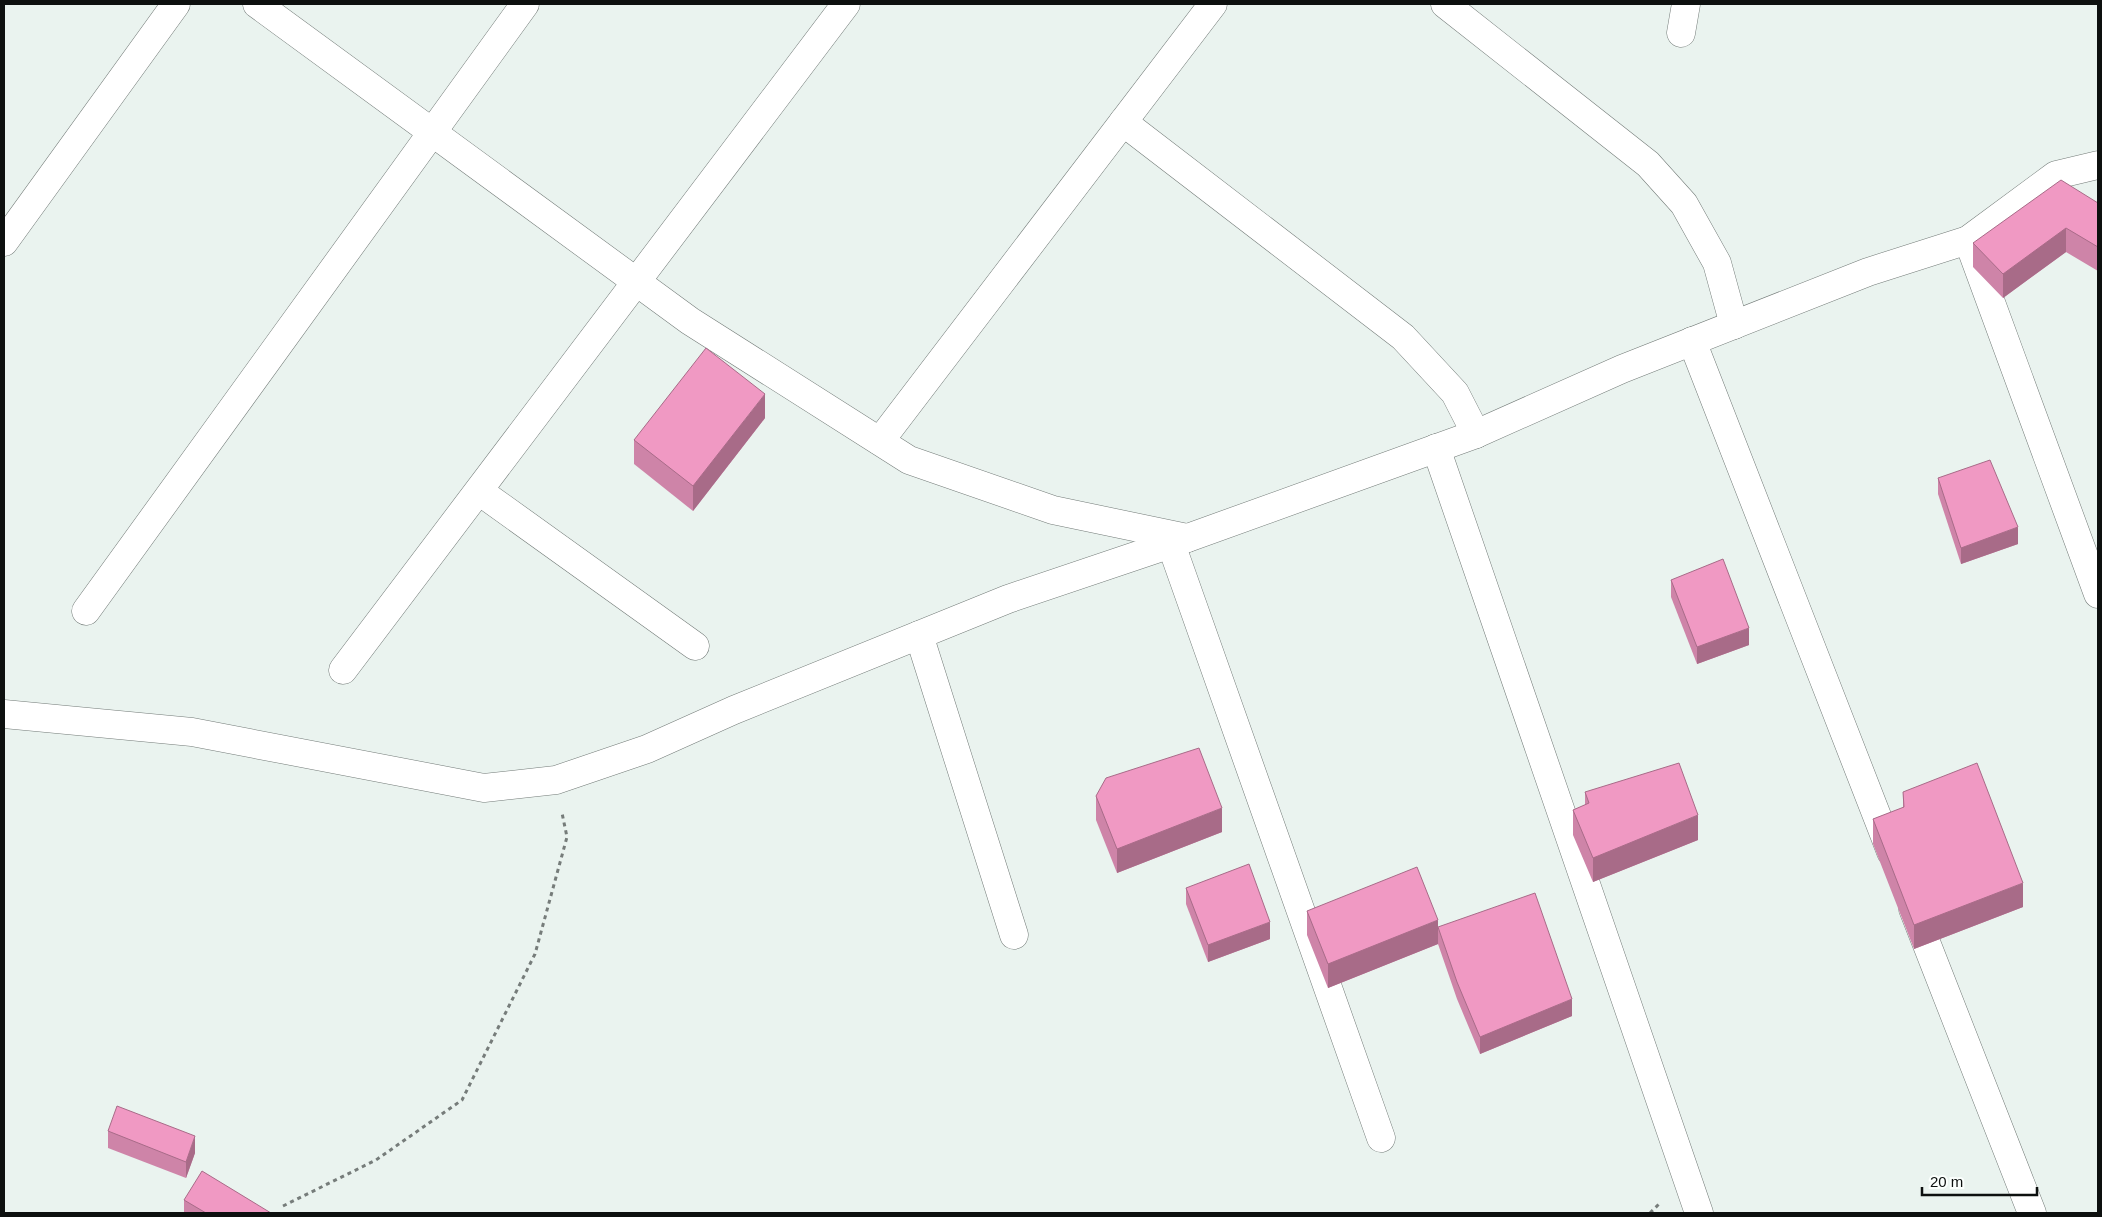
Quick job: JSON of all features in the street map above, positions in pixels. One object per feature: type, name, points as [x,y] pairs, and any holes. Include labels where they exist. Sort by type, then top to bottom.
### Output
[{"type":"street","points":[[4,242],[176,4]]},
{"type":"street","points":[[257,4],[690,321],[909,460],[1053,510],[1180,541]]},
{"type":"street","points":[[86,611],[525,4]]},
{"type":"street","points":[[343,670],[846,4]]},
{"type":"street","points":[[880,441],[1213,4]]},
{"type":"street","points":[[1444,4],[1654,171],[1684,204],[1717,263],[1734,325]]},
{"type":"street","points":[[1681,32],[1686,4]]},
{"type":"street","points":[[1123,122],[1402,337],[1455,393],[1476,434]]},
{"type":"street","points":[[4,714],[192,732],[484,788],[556,780],[648,749],[734,710],[1008,599],[1180,541],[1476,434],[1622,368],[1868,272],[1968,240],[2056,175],[2098,165]]},
{"type":"street","points":[[1968,240],[2098,594]]},
{"type":"street","points":[[1692,341],[2032,1213]]},
{"type":"street","points":[[1436,448],[1699,1213]]},
{"type":"street","points":[[478,491],[695,646]]},
{"type":"street","points":[[1180,541],[1381,1138]]},
{"type":"street","points":[[919,635],[1014,935]]},
{"type":"path","points":[[282,1206],[376,1160],[462,1100],[535,954],[567,837],[556,780]]},
{"type":"building","points":[[2061,180],[2098,203],[2098,247],[2066,228],[2003,274],[1973,243]]},
{"type":"building","points":[[706,348],[765,394],[693,486],[634,440]]},
{"type":"building","points":[[1990,460],[2018,527],[1961,548],[1938,478]]},
{"type":"building","points":[[1723,559],[1749,628],[1697,647],[1671,580]]},
{"type":"building","points":[[1199,748],[1222,808],[1117,849],[1096,796],[1106,778]]},
{"type":"building","points":[[1679,763],[1698,815],[1593,858],[1573,810],[1589,803],[1585,792]]},
{"type":"building","points":[[1977,763],[2023,883],[1914,925],[1873,819],[1904,807],[1903,792]]},
{"type":"building","points":[[1249,864],[1270,922],[1208,945],[1186,888]]},
{"type":"building","points":[[1417,867],[1438,920],[1328,964],[1307,911]]},
{"type":"building","points":[[1535,893],[1572,999],[1480,1037],[1457,982],[1438,927]]},
{"type":"building","points":[[117,1106],[195,1136],[186,1162],[108,1131]]},
{"type":"building","points":[[202,1171],[271,1213],[206,1213],[184,1200]]}]
